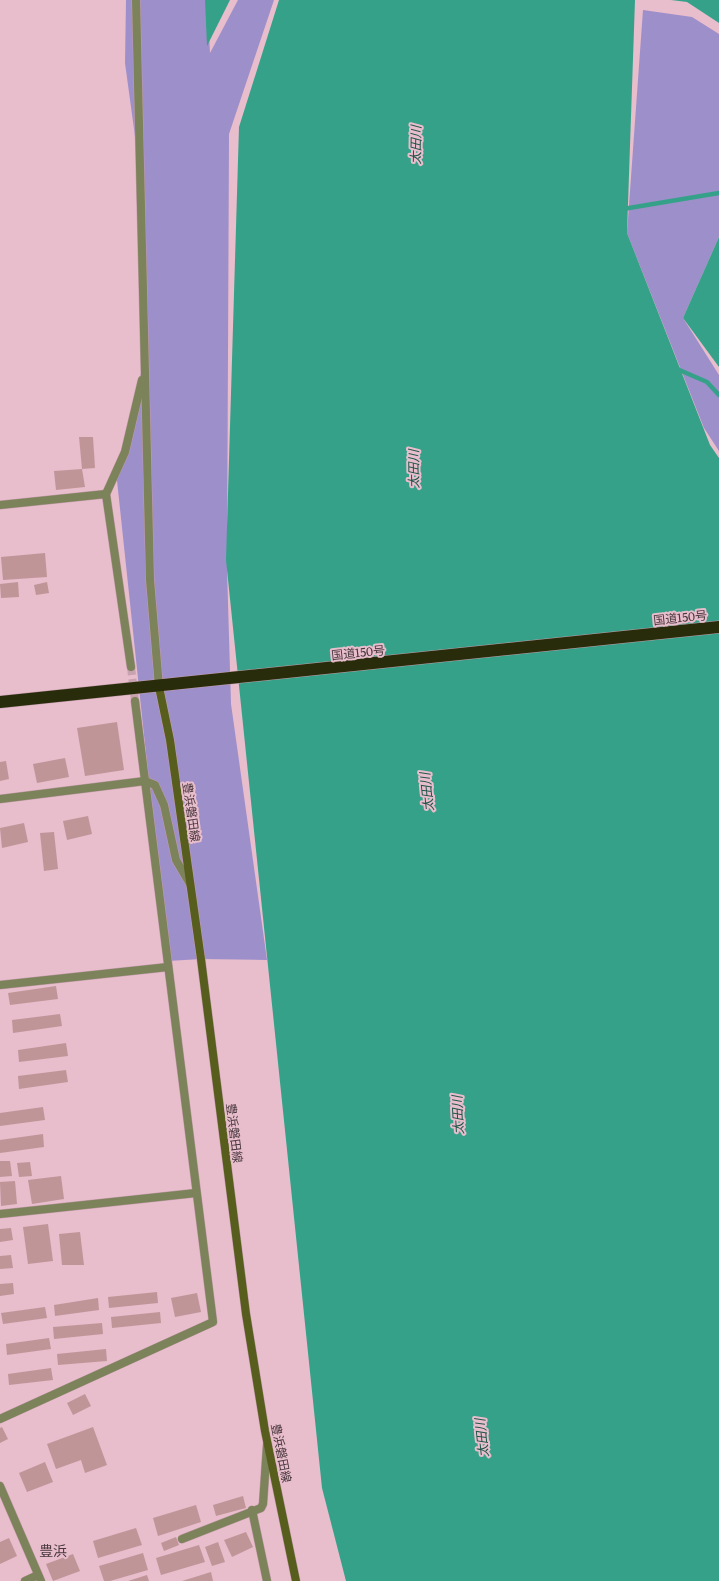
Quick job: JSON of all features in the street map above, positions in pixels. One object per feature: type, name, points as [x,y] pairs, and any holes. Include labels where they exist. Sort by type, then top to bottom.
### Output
[{"type":"highway","name":"国道150号","points":[[0,702],[719,627]]},
{"type":"main road","name":"豊浜磐田線","points":[[163,686],[246,1314],[267,1442],[296,1581]]},
{"type":"street","points":[[136,0],[150,580],[163,686]]},
{"type":"street","points":[[131,667],[106,494],[125,452],[145,369]]},
{"type":"street","points":[[0,505],[106,494]]},
{"type":"street","points":[[0,1419],[212,1322],[135,701]]},
{"type":"street","points":[[0,798],[145,782],[155,785],[164,805],[176,860],[190,885]]},
{"type":"street","points":[[0,985],[168,967]]},
{"type":"street","points":[[0,1214],[196,1193]]},
{"type":"street","points":[[182,1539],[252,1510],[261,1508],[263,1504],[267,1442]]},
{"type":"street","points":[[0,1486],[40,1578],[25,1581]]},
{"type":"street","points":[[252,1510],[266,1581]]},
{"type":"shaded area","points":[[126,0],[207,0],[210,53],[238,0],[274,0],[229,134],[227,570],[231,704],[267,960],[201,959],[168,961],[116,471],[144,361],[140,173],[125,63]]},
{"type":"shaded area","points":[[643,10],[692,17],[719,34],[719,237],[683,318],[719,375],[719,451],[704,428],[627,233]]},
{"type":"water","points":[[205,0],[230,0],[207,46]]},
{"type":"water","name":"太田川","points":[[279,0],[635,0],[627,233],[710,445],[719,458],[719,1581],[346,1581],[322,1488],[226,560],[239,127]]},
{"type":"water","points":[[671,0],[719,0],[719,23],[687,2]]},
{"type":"water","points":[[719,237],[719,367],[683,318]]},
{"type":"building","points":[[79,437],[93,437],[95,468],[82,469]]},
{"type":"building","points":[[82,469],[85,487],[56,490],[54,471]]},
{"type":"building","points":[[45,553],[47,577],[3,580],[1,557]]},
{"type":"building","points":[[18,582],[19,597],[1,598],[0,584]]},
{"type":"building","points":[[47,582],[49,593],[36,595],[34,585]]},
{"type":"building","points":[[117,722],[124,770],[85,776],[77,728]]},
{"type":"building","points":[[65,758],[69,777],[37,783],[33,764]]},
{"type":"building","points":[[6,761],[9,779],[0,781],[0,762]]},
{"type":"building","points":[[88,816],[92,834],[67,840],[63,821]]},
{"type":"building","points":[[24,823],[28,842],[2,848],[0,828]]},
{"type":"building","points":[[54,832],[58,869],[44,871],[40,833]]},
{"type":"building","points":[[56,986],[58,999],[10,1005],[8,993]]},
{"type":"building","points":[[60,1014],[62,1026],[13,1033],[12,1020]]},
{"type":"building","points":[[66,1043],[68,1056],[19,1062],[18,1050]]},
{"type":"building","points":[[66,1070],[68,1082],[19,1089],[18,1076]]},
{"type":"building","points":[[43,1107],[45,1120],[0,1126],[0,1113]]},
{"type":"building","points":[[43,1134],[44,1147],[0,1153],[0,1140]]},
{"type":"building","points":[[0,1161],[10,1161],[12,1176],[0,1177]]},
{"type":"building","points":[[30,1162],[32,1176],[19,1177],[17,1163]]},
{"type":"building","points":[[61,1176],[64,1199],[32,1204],[28,1180]]},
{"type":"building","points":[[15,1181],[17,1204],[1,1206],[0,1182]]},
{"type":"building","points":[[48,1224],[53,1261],[28,1264],[23,1227]]},
{"type":"building","points":[[11,1228],[13,1240],[0,1242],[0,1229]]},
{"type":"building","points":[[80,1232],[84,1265],[62,1265],[59,1234]]},
{"type":"building","points":[[11,1255],[13,1268],[0,1269],[0,1256]]},
{"type":"building","points":[[13,1283],[14,1294],[0,1296],[0,1284]]},
{"type":"building","points":[[157,1292],[158,1303],[109,1308],[108,1297]]},
{"type":"building","points":[[197,1293],[201,1312],[175,1317],[171,1298]]},
{"type":"building","points":[[98,1298],[99,1310],[55,1316],[54,1305]]},
{"type":"building","points":[[45,1307],[47,1318],[3,1324],[1,1313]]},
{"type":"building","points":[[160,1312],[161,1323],[112,1328],[111,1317]]},
{"type":"building","points":[[102,1323],[103,1334],[54,1339],[53,1327]]},
{"type":"building","points":[[49,1338],[51,1349],[7,1355],[6,1344]]},
{"type":"building","points":[[106,1349],[107,1361],[58,1365],[57,1354]]},
{"type":"building","points":[[51,1368],[53,1380],[9,1385],[8,1374]]},
{"type":"building","points":[[85,1394],[91,1406],[73,1415],[67,1403]]},
{"type":"building","points":[[2,1427],[8,1439],[0,1443],[0,1428]]},
{"type":"building","points":[[93,1427],[107,1465],[85,1473],[81,1460],[56,1469],[47,1444]]},
{"type":"building","points":[[45,1462],[53,1482],[27,1492],[19,1473]]},
{"type":"building","points":[[243,1496],[246,1508],[216,1516],[213,1505]]},
{"type":"building","points":[[196,1505],[201,1522],[158,1536],[153,1518]]},
{"type":"building","points":[[136,1528],[142,1545],[98,1558],[93,1541]]},
{"type":"building","points":[[246,1532],[253,1547],[232,1557],[224,1540]]},
{"type":"building","points":[[176,1537],[179,1545],[164,1551],[161,1543]]},
{"type":"building","points":[[9,1538],[17,1556],[0,1564],[0,1542]]},
{"type":"building","points":[[218,1542],[225,1562],[212,1566],[205,1547]]},
{"type":"building","points":[[199,1545],[205,1562],[161,1575],[156,1558]]},
{"type":"building","points":[[143,1553],[148,1570],[110,1581],[104,1581],[99,1566]]},
{"type":"building","points":[[73,1554],[80,1571],[53,1581],[46,1564]]},
{"type":"building","points":[[211,1572],[213,1581],[182,1581]]},
{"type":"building","points":[[147,1575],[149,1581],[128,1581]]},
{"type":"waterway","points":[[623,209],[719,193]]},
{"type":"waterway","points":[[677,369],[707,382],[719,395]]},
{"type":"tunnel","points":[[131,667],[135,701]]},
{"type":"district","name":"豊浜","points":[[53,1550]]}]
